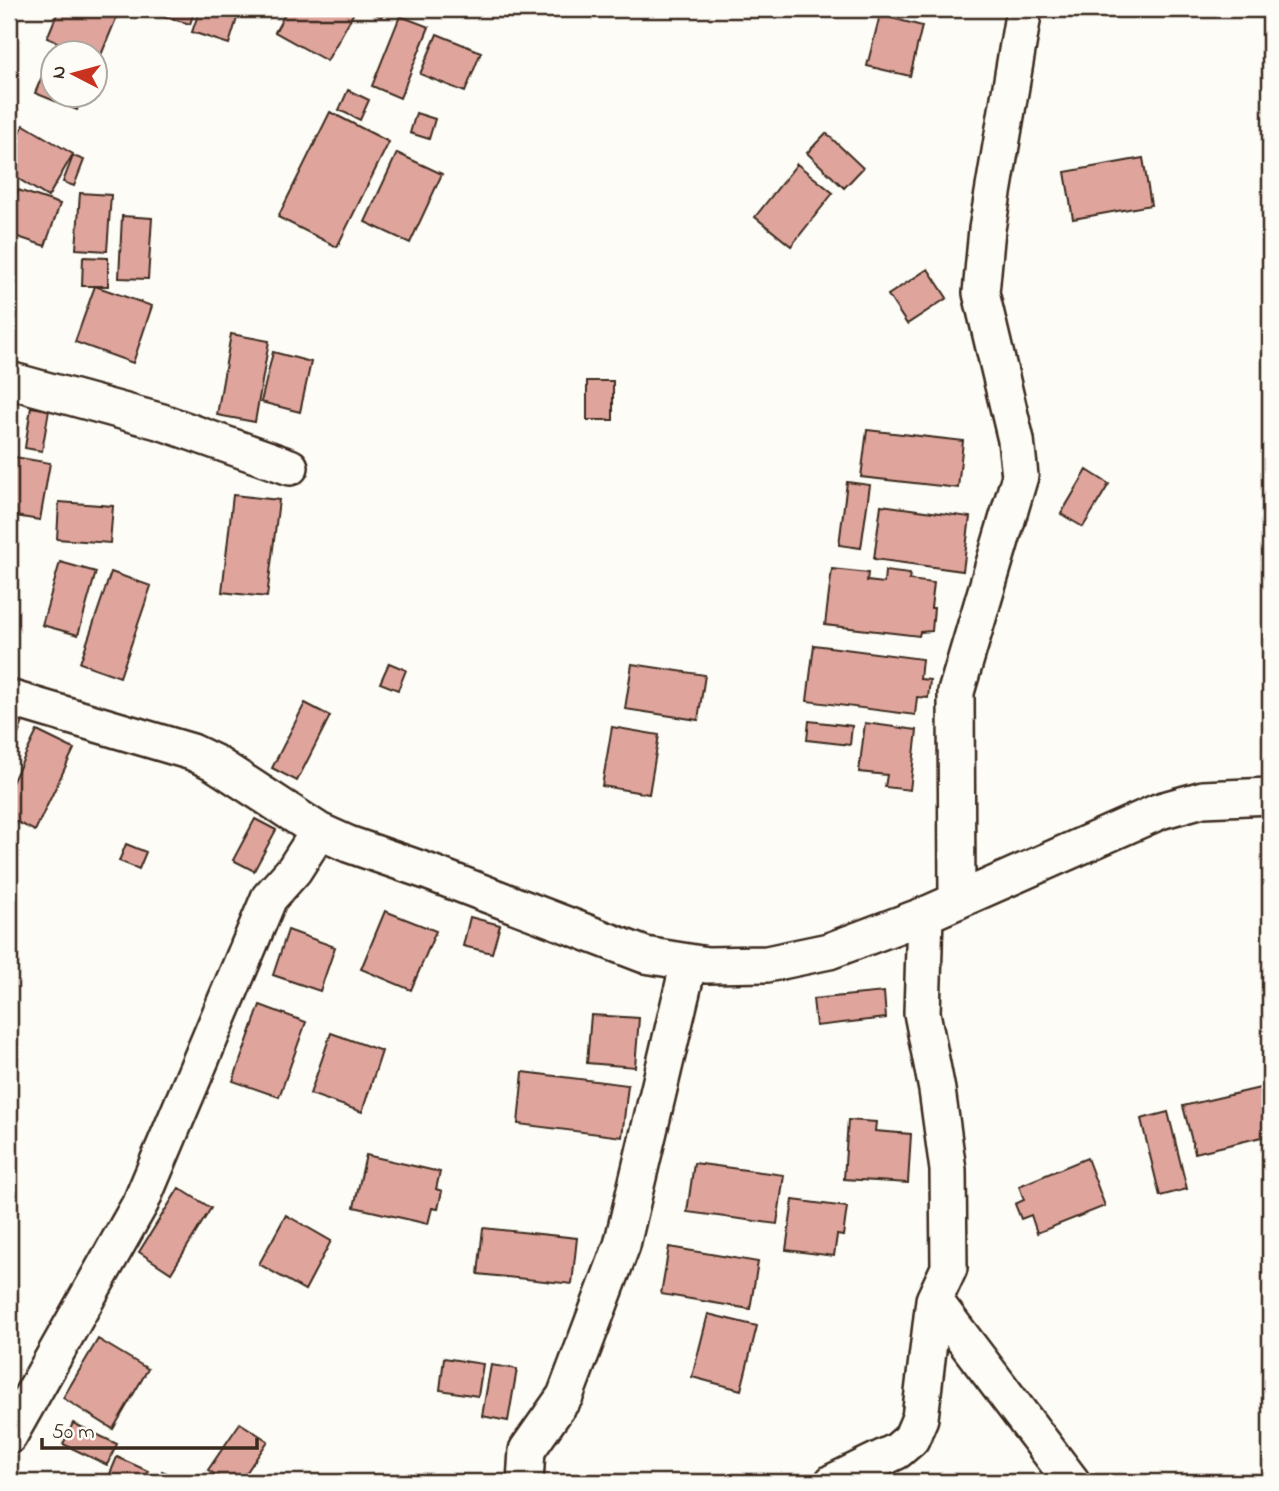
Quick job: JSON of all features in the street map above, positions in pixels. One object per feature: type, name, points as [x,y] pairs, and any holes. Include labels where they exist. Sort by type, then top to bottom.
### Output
[{"type":"street","points":[[957,901],[956,691],[1020,476],[1016,440],[981,293],[987,229],[1024,9]]},
{"type":"street","points":[[9,380],[162,422],[290,467]]},
{"type":"street","points":[[9,698],[192,752],[213,762],[319,831],[348,844],[645,955],[707,965],[767,964],[829,951],[925,915],[1160,811],[1203,799],[1270,796]]},
{"type":"street","points":[[9,1436],[141,1202],[269,898],[294,870],[319,831]]},
{"type":"street","points":[[833,1482],[897,1451],[911,1439],[920,1418],[934,1300],[949,1268],[948,1170],[937,1090],[922,1013],[925,915]]},
{"type":"street","points":[[524,1482],[527,1450],[565,1396],[622,1245],[689,962]]},
{"type":"street","points":[[934,1300],[1072,1482]]},
{"type":"building","points":[[59,9],[120,9],[108,38],[47,38]]},
{"type":"building","points":[[140,9],[170,9],[167,18]]},
{"type":"building","points":[[172,9],[195,9],[190,24],[169,18]]},
{"type":"building","points":[[200,9],[240,9],[229,44],[192,32]]},
{"type":"building","points":[[288,9],[356,9],[327,61],[275,32]]},
{"type":"building","points":[[367,9],[387,9],[381,17]]},
{"type":"building","points":[[880,15],[922,26],[910,76],[867,66]]},
{"type":"building","points":[[400,16],[429,27],[400,98],[372,86]]},
{"type":"building","points":[[437,34],[481,52],[465,92],[420,74]]},
{"type":"building","points":[[348,90],[369,100],[360,120],[339,110]]},
{"type":"building","points":[[330,112],[389,142],[337,247],[278,217]]},
{"type":"building","points":[[416,113],[435,119],[429,139],[410,133]]},
{"type":"building","points":[[24,125],[73,154],[48,197],[9,173],[9,151]]},
{"type":"building","points":[[826,133],[863,168],[844,188],[807,153]]},
{"type":"building","points":[[397,153],[442,174],[410,243],[365,222]]},
{"type":"building","points":[[73,156],[84,160],[74,186],[63,182]]},
{"type":"building","points":[[1143,158],[1151,205],[1073,219],[1065,172]]},
{"type":"building","points":[[797,164],[833,193],[791,246],[755,217]]},
{"type":"building","points":[[18,190],[60,204],[45,246],[9,234],[9,217]]},
{"type":"building","points":[[80,193],[111,195],[107,251],[76,249]]},
{"type":"building","points":[[122,216],[152,218],[148,279],[119,278]]},
{"type":"building","points":[[83,257],[108,258],[108,286],[82,286]]},
{"type":"building","points":[[928,269],[947,298],[907,324],[888,295]]},
{"type":"building","points":[[95,286],[152,306],[133,363],[75,342]]},
{"type":"building","points":[[231,334],[269,341],[255,422],[217,415]]},
{"type":"building","points":[[273,352],[311,362],[300,412],[261,402]]},
{"type":"building","points":[[587,381],[613,381],[613,420],[587,420]]},
{"type":"building","points":[[31,407],[49,410],[42,451],[25,448]]},
{"type":"building","points":[[867,430],[963,441],[958,488],[861,477]]},
{"type":"building","points":[[9,456],[50,463],[40,520],[9,515]]},
{"type":"building","points":[[1087,470],[1109,484],[1083,527],[1061,514]]},
{"type":"building","points":[[847,482],[870,485],[861,548],[839,545]]},
{"type":"building","points":[[233,495],[279,500],[267,597],[222,592]]},
{"type":"building","points":[[59,502],[113,506],[110,543],[57,539]]},
{"type":"building","points":[[881,505],[970,517],[963,571],[874,559]]},
{"type":"building","points":[[60,562],[96,572],[78,635],[42,625]]},
{"type":"building","points":[[832,569],[868,573],[867,581],[884,583],[885,571],[910,574],[909,580],[934,583],[932,631],[920,632],[919,636],[825,625]]},
{"type":"building","points":[[111,572],[151,586],[120,677],[80,663]]},
{"type":"building","points":[[814,645],[922,659],[920,679],[930,680],[928,698],[917,697],[915,715],[807,701]]},
{"type":"building","points":[[389,663],[406,670],[398,690],[380,683]]},
{"type":"building","points":[[632,664],[705,675],[698,720],[625,709]]},
{"type":"building","points":[[305,703],[330,716],[297,781],[272,768]]},
{"type":"building","points":[[9,713],[24,719],[16,740],[9,738]]},
{"type":"building","points":[[809,721],[852,726],[850,745],[807,740]]},
{"type":"building","points":[[865,723],[917,730],[910,790],[885,787],[887,775],[859,772]]},
{"type":"building","points":[[612,727],[659,735],[649,794],[602,786]]},
{"type":"building","points":[[37,731],[74,749],[35,831],[9,818],[9,789]]},
{"type":"building","points":[[255,819],[276,830],[254,871],[233,860]]},
{"type":"building","points":[[126,844],[146,852],[139,869],[119,861]]},
{"type":"building","points":[[385,911],[436,931],[411,990],[361,969]]},
{"type":"building","points":[[470,917],[500,925],[492,953],[463,946]]},
{"type":"building","points":[[288,930],[335,947],[320,991],[273,975]]},
{"type":"building","points":[[884,992],[886,1018],[816,1026],[813,999]]},
{"type":"building","points":[[260,1005],[306,1022],[279,1097],[233,1081]]},
{"type":"building","points":[[591,1015],[639,1018],[635,1067],[587,1063]]},
{"type":"building","points":[[331,1033],[382,1051],[362,1112],[310,1094]]},
{"type":"building","points":[[523,1072],[628,1085],[622,1137],[518,1124]]},
{"type":"building","points":[[1260,1088],[1270,1135],[1195,1153],[1183,1106]]},
{"type":"building","points":[[1168,1112],[1187,1189],[1160,1196],[1141,1119]]},
{"type":"building","points":[[848,1120],[876,1122],[875,1131],[911,1134],[908,1183],[844,1179]]},
{"type":"building","points":[[366,1155],[440,1172],[436,1189],[442,1191],[438,1209],[432,1208],[428,1224],[354,1207]]},
{"type":"building","points":[[1087,1158],[1105,1206],[1037,1233],[1031,1215],[1021,1219],[1015,1204],[1024,1200],[1019,1186]]},
{"type":"building","points":[[694,1163],[784,1175],[777,1224],[687,1212]]},
{"type":"building","points":[[179,1188],[211,1208],[171,1273],[139,1252]]},
{"type":"building","points":[[793,1200],[847,1207],[843,1236],[837,1235],[834,1256],[786,1250]]},
{"type":"building","points":[[286,1215],[331,1241],[305,1290],[259,1264]]},
{"type":"building","points":[[483,1228],[577,1238],[572,1284],[478,1274]]},
{"type":"building","points":[[669,1247],[758,1262],[750,1309],[661,1294]]},
{"type":"building","points":[[708,1314],[757,1326],[741,1390],[692,1377]]},
{"type":"building","points":[[98,1339],[148,1369],[113,1429],[63,1398]]},
{"type":"building","points":[[444,1358],[483,1364],[478,1396],[440,1390]]},
{"type":"building","points":[[491,1365],[517,1369],[508,1421],[482,1416]]},
{"type":"building","points":[[73,1423],[117,1444],[107,1465],[63,1444]]},
{"type":"building","points":[[240,1423],[268,1441],[240,1482],[227,1482],[208,1470]]},
{"type":"building","points":[[117,1457],[148,1471],[143,1482],[107,1481]]},
{"type":"building","points":[[162,1471],[183,1480],[157,1482]]}]
